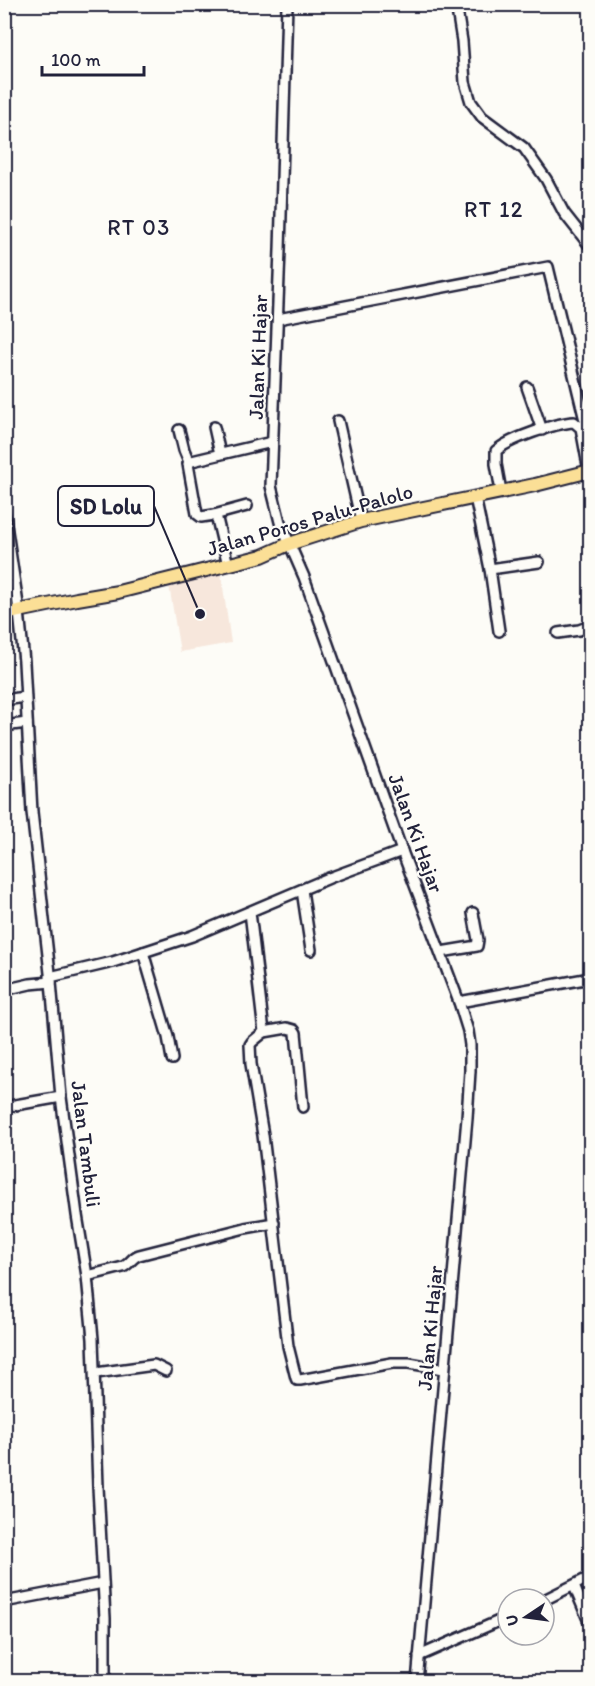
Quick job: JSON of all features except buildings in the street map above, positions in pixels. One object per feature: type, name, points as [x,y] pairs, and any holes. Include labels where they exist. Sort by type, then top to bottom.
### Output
[{"type":"main road","name":"Jalan Poros Palu-Palolo","points":[[4,614],[118,592],[228,565],[262,556],[289,544],[361,521],[535,485],[590,471]]},
{"type":"street","name":"Jalan Ki Hajar","points":[[287,4],[271,486],[278,516],[304,578],[402,851],[441,952],[469,1036],[471,1071],[417,1682]]},
{"type":"street","points":[[456,4],[465,82],[471,102],[482,117],[524,148],[546,179],[564,213],[591,246]]},
{"type":"street","points":[[278,320],[548,267],[591,441]]},
{"type":"street","points":[[527,387],[542,430]]},
{"type":"street","points":[[338,421],[361,521]]},
{"type":"street","points":[[501,491],[496,451],[503,445],[571,422],[580,425],[590,471]]},
{"type":"street","points":[[214,427],[220,454]]},
{"type":"street","points":[[179,430],[189,462],[188,468],[198,515],[201,517],[214,515],[247,506]]},
{"type":"street","points":[[189,462],[272,442]]},
{"type":"street","points":[[475,497],[490,569],[499,631]]},
{"type":"street","name":"Jalan Tambuli","points":[[4,511],[19,611],[32,812],[61,1097],[87,1276],[96,1373],[98,1487],[105,1618],[105,1682]]},
{"type":"street","points":[[214,515],[218,521],[228,565]]},
{"type":"street","points":[[490,569],[539,562]]},
{"type":"street","points":[[558,633],[591,626]]},
{"type":"street","points":[[4,700],[26,697]]},
{"type":"street","points":[[4,726],[27,723]]},
{"type":"street","points":[[4,990],[113,962],[192,936],[402,851]]},
{"type":"street","points":[[302,890],[311,950]]},
{"type":"street","points":[[250,912],[264,1032]]},
{"type":"street","points":[[441,952],[477,946],[473,913]]},
{"type":"street","points":[[143,952],[168,1037],[172,1059]]},
{"type":"street","points":[[459,1002],[591,978]]},
{"type":"street","points":[[303,1107],[296,1033],[287,1028],[264,1032],[250,1045],[251,1064],[263,1135],[288,1346],[297,1380],[392,1363],[409,1363],[443,1369]]},
{"type":"street","points":[[4,1107],[61,1097]]},
{"type":"street","points":[[87,1276],[123,1267],[139,1255],[245,1228],[274,1223]]},
{"type":"street","points":[[96,1373],[154,1365],[166,1371]]},
{"type":"street","points":[[556,1594],[591,1577]]},
{"type":"street","points":[[4,1602],[103,1583]]},
{"type":"street","points":[[574,1586],[591,1624]]},
{"type":"street","points":[[419,1656],[496,1622]]},
{"type":"shaded area","points":[[221,573],[231,643],[180,652],[169,585]]},
{"type":"place","name":"SD Lolu","points":[[200,614]]},
{"type":"district","name":"RT 12","points":[[494,209]]},
{"type":"district","name":"RT 03","points":[[139,227]]}]
